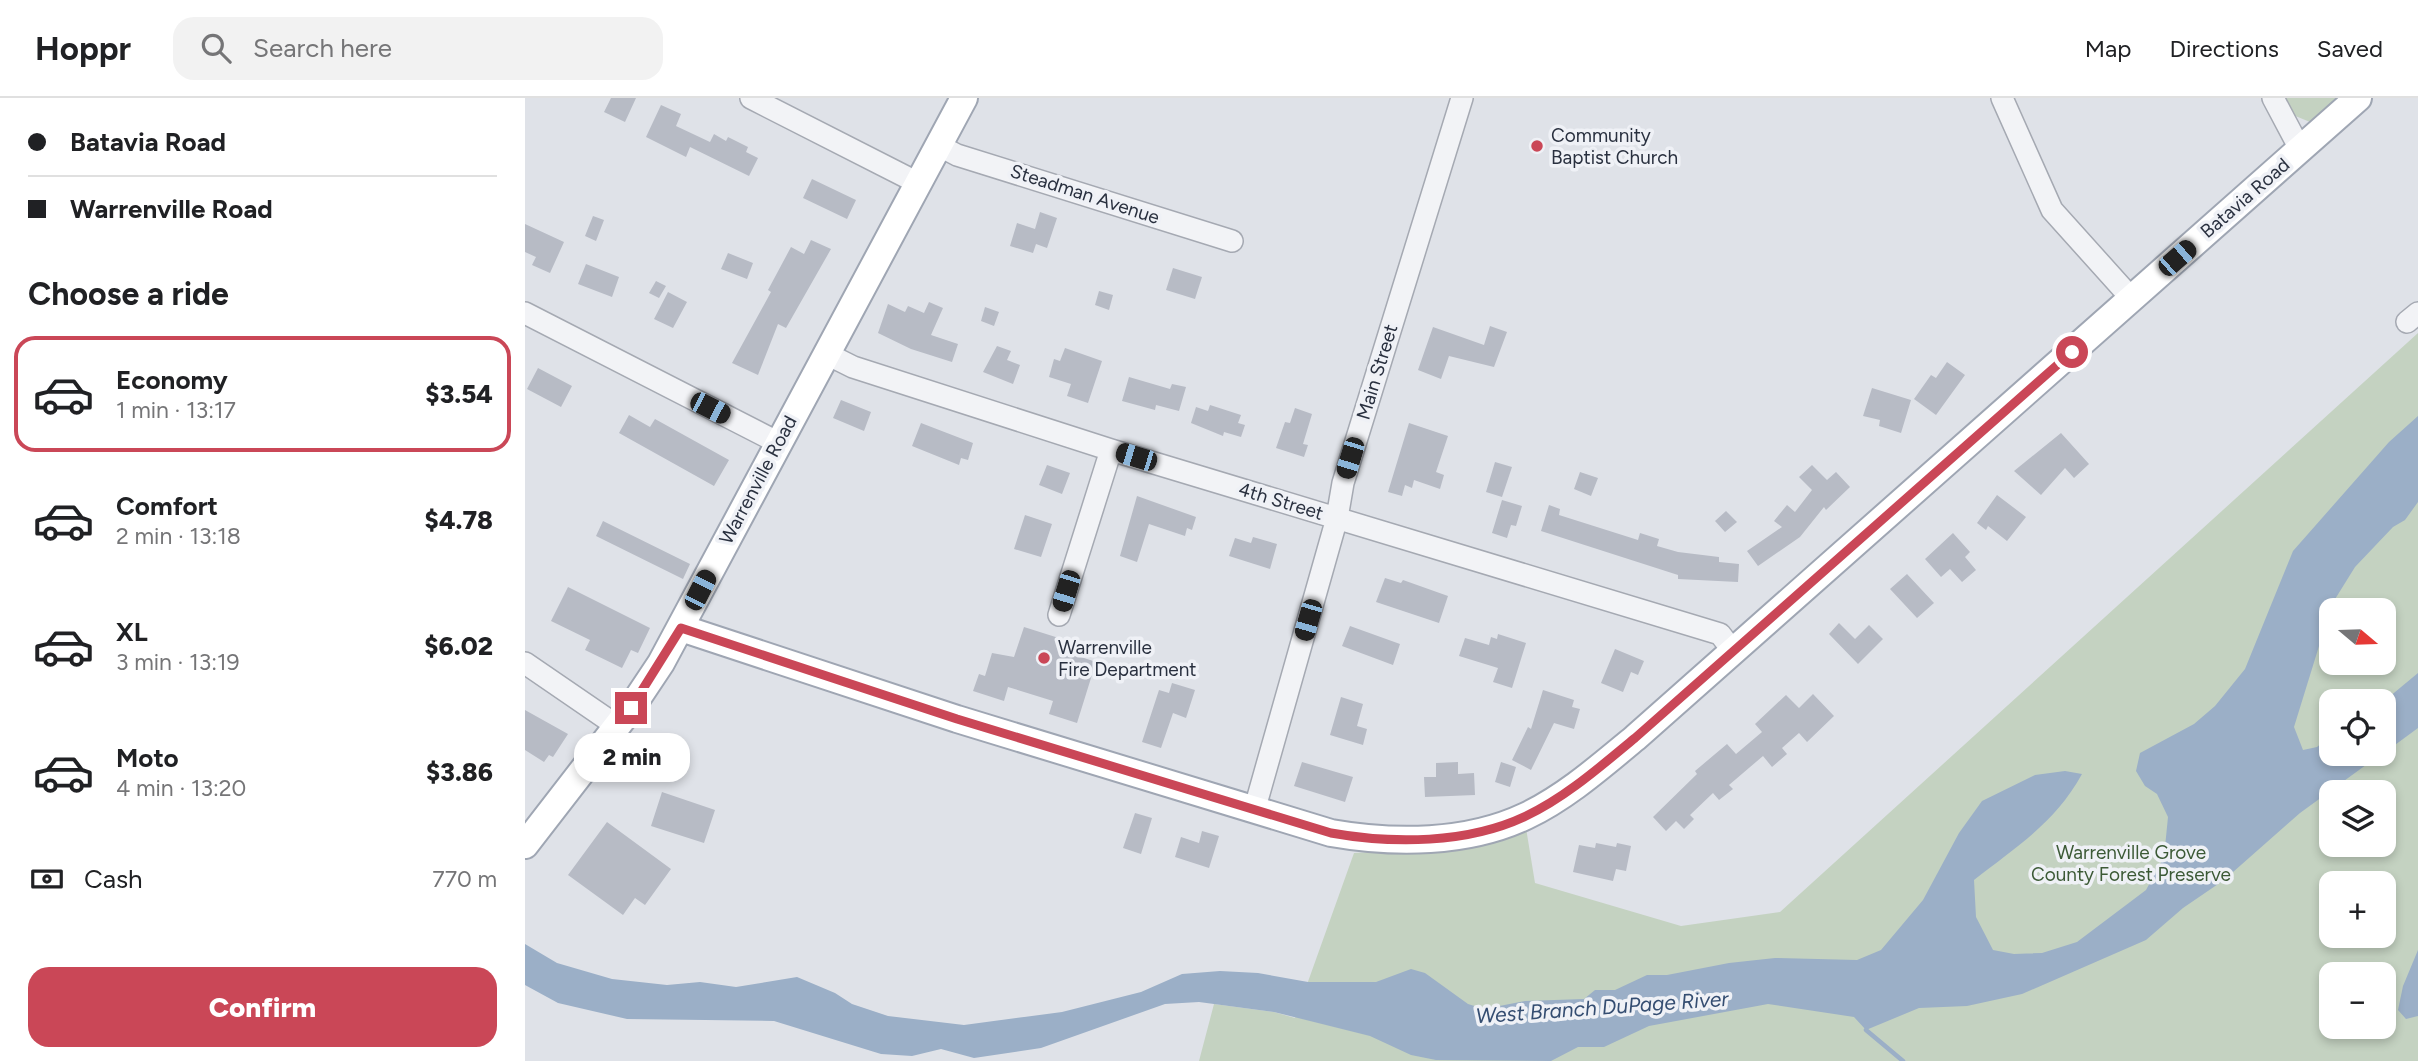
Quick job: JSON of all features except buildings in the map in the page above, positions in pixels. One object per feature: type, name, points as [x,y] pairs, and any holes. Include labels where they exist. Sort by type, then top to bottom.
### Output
[{"type":"main road","name":"Warrenville Road","points":[[531,837],[642,693],[681,628],[777,442],[964,98]]},
{"type":"main road","name":"Batavia Road","points":[[681,628],[763,657],[1331,833],[1365,839],[1411,841],[1503,825],[1565,793],[1596,770],[2358,98]]},
{"type":"street","points":[[751,98],[918,183]]},
{"type":"street","name":"Main Street","points":[[1254,811],[1337,518],[1343,483],[1462,98]]},
{"type":"street","points":[[2002,98],[2052,210],[2131,299]]},
{"type":"street","points":[[2273,98],[2300,149]]},
{"type":"street","name":"Steadman Avenue","points":[[938,145],[957,155],[1232,241]]},
{"type":"street","points":[[525,313],[777,442]]},
{"type":"street","name":"4th Street","points":[[825,353],[853,367],[1111,450],[1720,635],[1733,651]]},
{"type":"street","points":[[1059,615],[1111,450]]},
{"type":"street","points":[[525,663],[617,726]]},
{"type":"green space","points":[[2285,98],[2342,98],[2310,122],[2293,115]]},
{"type":"green space","name":"Warrenville Grove County Forest Preserve","points":[[2418,333],[2418,1061],[1199,1061],[1214,1004],[1274,1012],[1295,1018],[1354,853],[1421,849],[1526,828],[1535,883],[1681,926],[1780,912]]},
{"type":"water","name":"West Branch DuPage River","points":[[2418,416],[2418,502],[2405,520],[2393,527],[2355,567],[2336,598],[2319,598],[2319,646],[2294,727],[2303,750],[2319,745],[2319,766],[2365,766],[2345,780],[2319,780],[2319,799],[2224,880],[2183,908],[2146,940],[2022,994],[1967,1006],[1919,1008],[1866,1030],[1854,1017],[1768,1004],[1649,1026],[1604,1047],[1578,1047],[1551,1061],[1436,1060],[1411,1055],[1370,1036],[1274,1012],[1199,1002],[1165,1004],[1041,1048],[974,1058],[941,1049],[912,1056],[881,1054],[774,1021],[627,1019],[558,1003],[525,985],[525,944],[557,963],[612,979],[667,985],[700,982],[736,987],[797,977],[835,993],[852,1004],[888,1016],[964,1025],[1062,1012],[1141,992],[1182,974],[1220,971],[1258,973],[1308,982],[1376,982],[1411,969],[1425,973],[1468,1004],[1484,1009],[1525,1001],[1584,999],[1595,990],[1615,990],[1647,975],[1667,975],[1729,963],[1775,958],[1857,960],[1881,950],[1923,900],[1959,833],[1982,801],[2035,775],[2065,771],[2082,774],[2060,806],[2034,833],[1974,880],[1976,917],[1993,950],[2014,954],[2042,953],[2077,942],[2146,890],[2164,857],[2168,817],[2157,794],[2145,786],[2136,771],[2140,753],[2194,724],[2215,706],[2245,669],[2293,551],[2389,442]]},
{"type":"water","points":[[2418,673],[2418,728],[2396,744],[2396,691]]},
{"type":"water","points":[[2418,950],[2418,1016],[2406,1019],[2398,1010],[2403,986]]},
{"type":"waterway","points":[[1866,1030],[1903,1061]]},
{"type":"place","name":"Community Baptist Church","points":[[1537,146]]},
{"type":"place","name":"Warrenville Fire Department","points":[[1044,658]]},
{"type":"route","points":[[631,708],[681,628],[957,719],[1331,833],[1365,839],[1411,841],[1471,833],[1527,816],[1596,770],[2072,352]]}]
